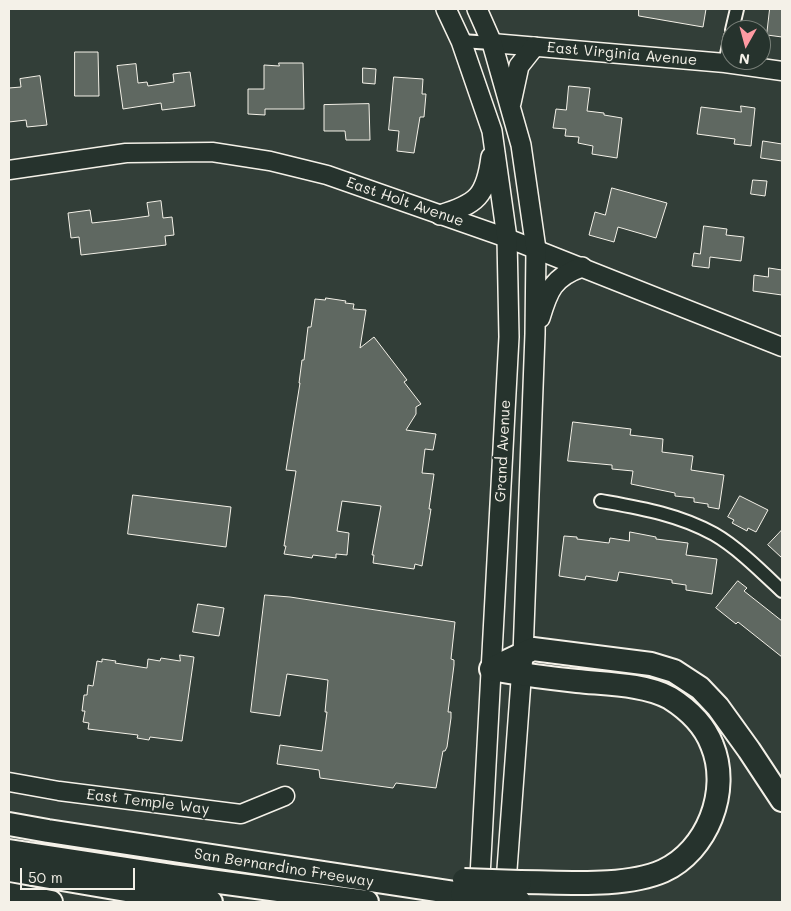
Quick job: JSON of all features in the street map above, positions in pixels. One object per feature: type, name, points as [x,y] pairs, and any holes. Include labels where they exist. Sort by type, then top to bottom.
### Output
[{"type":"highway","points":[[491,669],[522,664],[533,649],[651,664],[674,671],[700,688],[718,707],[782,800]]},
{"type":"highway","name":"San Bernardino Freeway","points":[[9,824],[412,888],[519,897],[621,882],[663,871],[678,862],[697,844],[711,820],[718,796],[717,768],[713,746],[702,727],[688,710],[668,697],[642,688],[522,664]]},
{"type":"highway","points":[[9,851],[173,876],[367,902]]},
{"type":"highway","points":[[9,870],[167,897],[211,902]]},
{"type":"highway","points":[[9,894],[51,902]]},
{"type":"main road","name":"Grand Avenue","points":[[446,9],[460,41],[492,131],[507,238],[509,338],[491,669],[468,892]]},
{"type":"main road","name":"Grand Avenue","points":[[477,9],[492,43],[521,145],[536,249],[535,334],[522,664],[519,897]]},
{"type":"main road","points":[[510,107],[519,66],[534,47]]},
{"type":"main road","points":[[440,214],[460,209],[479,197],[488,178],[493,138]]},
{"type":"main road","points":[[535,334],[545,301],[557,280],[572,270],[582,267]]},
{"type":"street","name":"East Virginia Avenue","points":[[460,41],[721,63]]},
{"type":"street","name":"East Holt Avenue","points":[[9,170],[126,153],[212,152],[270,161],[328,175],[507,238],[782,347]]},
{"type":"street","points":[[601,501],[663,513],[716,535],[751,562],[782,591]]},
{"type":"street","name":"East Temple Way","points":[[9,782],[59,791],[241,814],[284,796]]},
{"type":"building","points":[[639,9],[706,9],[703,27],[639,16]]},
{"type":"building","points":[[770,9],[782,9],[782,37],[771,36],[771,20],[769,20]]},
{"type":"building","points":[[75,52],[98,52],[99,96],[75,96]]},
{"type":"building","points":[[279,63],[303,63],[304,109],[265,109],[265,115],[248,114],[248,89],[264,89],[264,65],[279,66]]},
{"type":"building","points":[[136,64],[138,83],[147,82],[148,86],[174,82],[173,74],[190,72],[195,106],[162,110],[161,103],[123,109],[117,66]]},
{"type":"building","points":[[363,68],[376,69],[375,84],[363,83]]},
{"type":"building","points":[[40,76],[47,125],[27,127],[26,120],[9,122],[9,88],[21,87],[20,79]]},
{"type":"building","points":[[394,77],[423,79],[422,94],[426,94],[424,117],[420,117],[414,153],[397,151],[399,131],[389,130]]},
{"type":"building","points":[[569,86],[590,88],[587,111],[622,118],[617,158],[592,154],[593,146],[578,143],[579,137],[565,136],[566,129],[553,128],[556,109],[566,110]]},
{"type":"building","points":[[369,104],[370,140],[346,140],[345,131],[324,131],[324,105]]},
{"type":"building","points":[[741,106],[755,108],[751,146],[734,144],[735,139],[697,134],[701,107],[741,112]]},
{"type":"building","points":[[763,141],[782,144],[782,161],[761,158]]},
{"type":"building","points":[[753,180],[767,181],[765,196],[751,194]]},
{"type":"building","points":[[612,188],[667,203],[656,238],[618,227],[614,242],[589,235],[595,212],[605,215]]},
{"type":"building","points":[[161,201],[163,218],[172,217],[174,235],[165,236],[166,245],[81,255],[79,237],[71,238],[68,213],[90,210],[92,223],[119,220],[149,216],[147,203]]},
{"type":"building","points":[[704,226],[727,229],[726,235],[744,237],[741,261],[710,257],[709,268],[692,266],[694,253],[700,254]]},
{"type":"building","points":[[769,268],[782,270],[782,295],[753,291],[754,275],[768,277]]},
{"type":"building","points":[[326,298],[346,301],[345,303],[354,304],[353,309],[366,310],[360,348],[374,337],[407,380],[404,382],[421,404],[416,407],[416,414],[406,430],[436,434],[433,450],[425,449],[422,473],[434,474],[429,509],[431,509],[422,566],[415,564],[414,569],[373,563],[374,555],[372,555],[381,506],[342,501],[337,531],[349,533],[347,555],[336,554],[336,558],[313,555],[312,558],[284,554],[296,471],[286,470],[302,360],[304,360],[308,327],[311,327],[315,299],[325,300]]},
{"type":"building","points":[[573,422],[631,429],[630,435],[663,439],[662,452],[693,456],[691,470],[724,475],[719,509],[708,507],[708,504],[694,502],[694,498],[675,496],[675,493],[631,484],[633,471],[612,469],[612,465],[568,461]]},
{"type":"building","points":[[133,495],[231,507],[226,547],[128,534]]},
{"type":"building","points":[[740,496],[768,510],[756,532],[748,528],[747,531],[732,523],[734,520],[728,517]]},
{"type":"building","points":[[782,530],[782,558],[768,545]]},
{"type":"building","points":[[630,532],[656,537],[656,539],[688,543],[686,555],[717,559],[712,594],[686,590],[686,585],[672,583],[672,580],[619,572],[617,581],[586,576],[585,580],[559,576],[564,536],[609,543],[610,538],[629,541]]},
{"type":"building","points":[[738,581],[747,588],[744,591],[782,621],[782,657],[738,622],[736,624],[716,608]]},
{"type":"building","points":[[265,595],[290,597],[455,622],[451,659],[454,660],[454,665],[448,712],[451,712],[451,718],[447,747],[443,751],[436,788],[396,783],[393,788],[320,778],[319,770],[277,764],[280,745],[322,751],[327,712],[325,712],[328,680],[287,674],[280,716],[251,712]]},
{"type":"building","points":[[198,604],[224,608],[219,636],[193,632]]},
{"type":"building","points":[[180,655],[194,657],[182,741],[150,737],[149,740],[137,738],[138,735],[88,729],[89,723],[83,722],[85,711],[82,711],[84,695],[87,695],[88,685],[93,686],[97,661],[102,662],[102,659],[147,668],[148,659],[160,661],[161,658],[180,661]]}]
